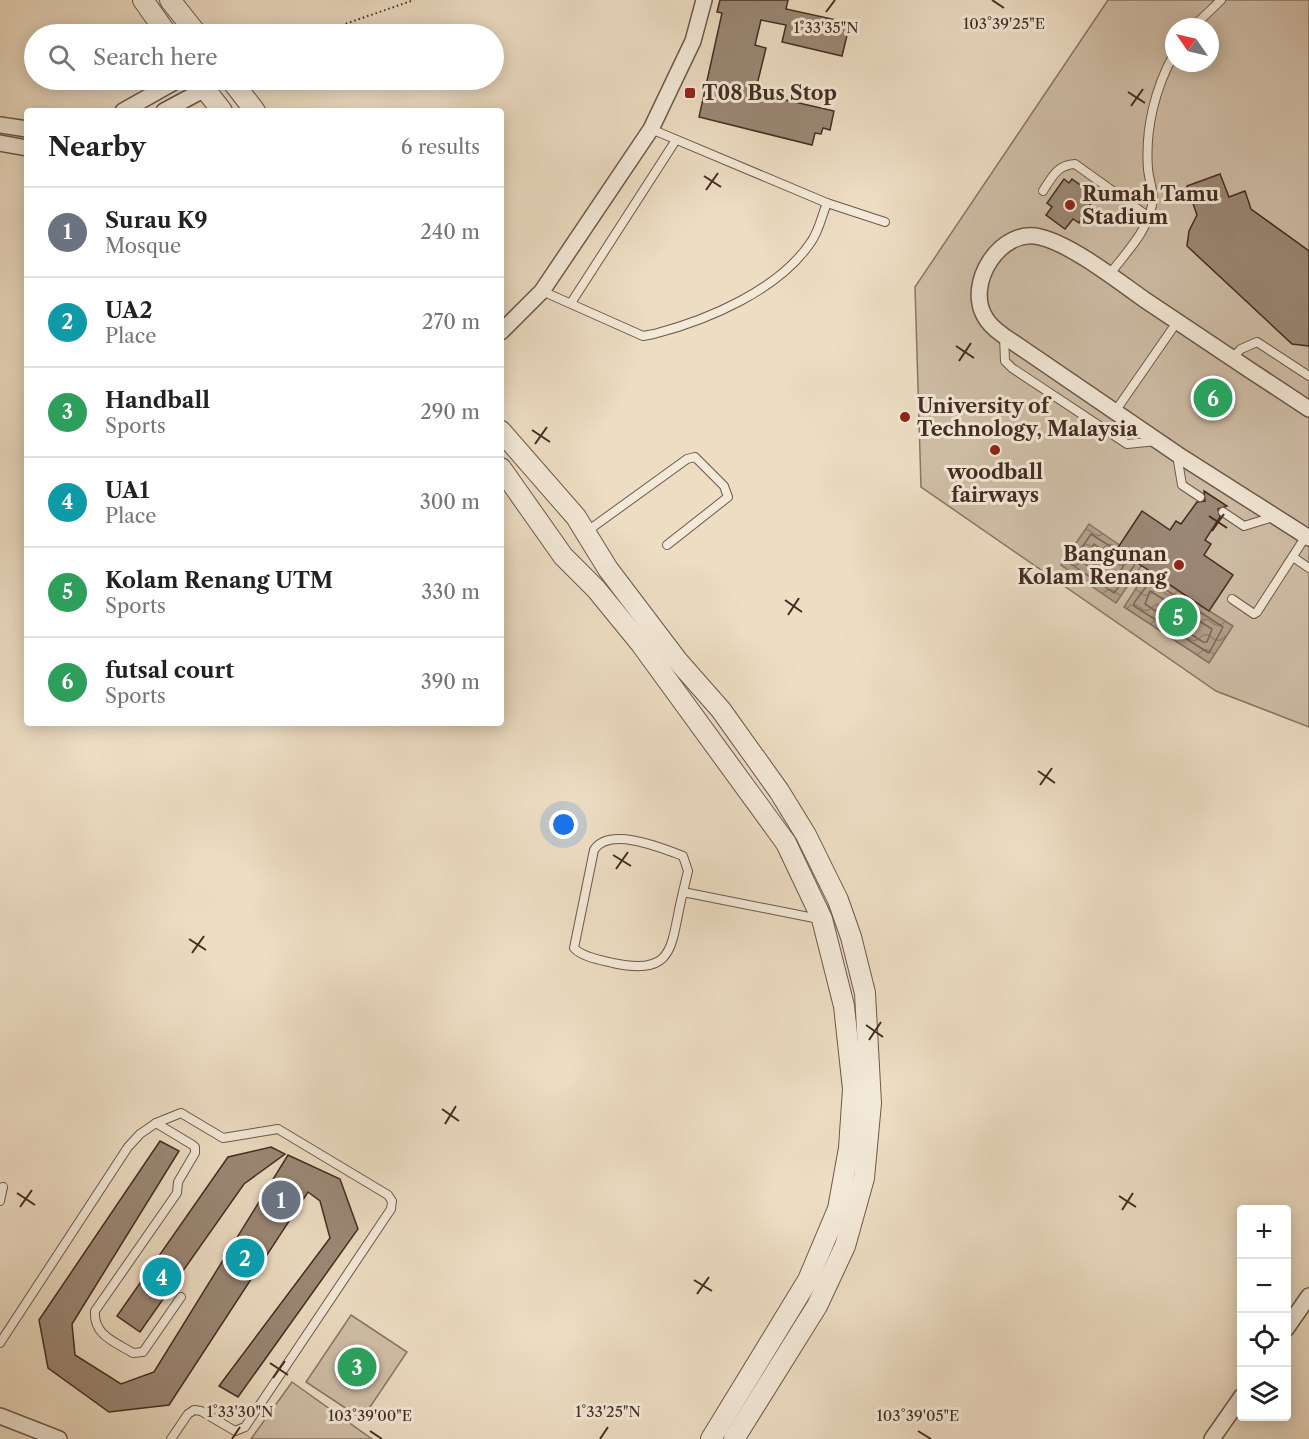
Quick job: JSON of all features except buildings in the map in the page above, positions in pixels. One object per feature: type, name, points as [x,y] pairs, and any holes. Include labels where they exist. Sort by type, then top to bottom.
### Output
[{"type":"street","points":[[143,0],[160,24]]},
{"type":"street","points":[[170,0],[189,24]]},
{"type":"street","points":[[504,329],[542,291],[651,129],[693,41],[704,0]]},
{"type":"street","points":[[128,108],[160,90]]},
{"type":"street","points":[[168,108],[193,90]]},
{"type":"street","points":[[206,90],[220,108]]},
{"type":"street","points":[[239,90],[253,108]]},
{"type":"street","points":[[0,125],[24,129]]},
{"type":"street","points":[[0,143],[24,147]]},
{"type":"street","points":[[1308,537],[1273,517],[1114,412],[990,325],[979,303],[983,272],[998,249],[1015,239],[1040,237],[1109,275],[1309,409]]},
{"type":"street","points":[[504,435],[563,501],[586,532],[608,570],[677,660],[721,710],[779,790],[801,826],[838,900],[851,937],[865,993],[871,1103],[864,1178],[845,1246],[817,1306],[734,1439]]},
{"type":"street","points":[[504,472],[563,556],[596,589],[640,644],[779,833],[822,919],[844,1006],[853,1089],[849,1148],[838,1209],[808,1280],[711,1439]]},
{"type":"street","points":[[527,504],[545,509],[563,501]]},
{"type":"street","points":[[1291,1323],[1309,1296]]},
{"type":"street","points":[[1212,1439],[1237,1403]]},
{"type":"street","points":[[0,1416],[42,1435],[59,1439]]},
{"type":"lane","points":[[1202,18],[1221,0]]},
{"type":"lane","points":[[1109,275],[1149,217],[1153,203],[1148,150],[1150,119],[1155,98],[1166,72]]},
{"type":"lane","points":[[651,129],[827,203],[885,222]]},
{"type":"lane","points":[[571,303],[676,140]]},
{"type":"lane","points":[[1043,191],[1057,170],[1064,164],[1075,164],[1149,217]]},
{"type":"lane","points":[[542,291],[643,336],[692,322],[745,299],[788,270],[813,240],[827,203]]},
{"type":"lane","points":[[1114,412],[1177,322]]},
{"type":"lane","points":[[1004,336],[1005,361],[1012,368],[1127,444],[1158,441]]},
{"type":"lane","points":[[1232,358],[1241,349],[1257,342],[1309,376]]},
{"type":"lane","points":[[1177,454],[1182,485],[1200,497]]},
{"type":"lane","points":[[586,532],[687,459],[695,457],[724,486],[728,497],[667,546]]},
{"type":"lane","points":[[1223,512],[1244,526],[1273,517]]},
{"type":"lane","points":[[1232,599],[1254,614],[1308,537]]},
{"type":"lane","points":[[1293,557],[1309,568]]},
{"type":"lane","points":[[611,838],[644,843],[683,856],[688,871],[683,892],[666,955],[658,963],[641,967],[617,964],[598,960],[574,948],[592,857],[598,844],[603,841],[611,838]]},
{"type":"lane","points":[[683,892],[822,919]]},
{"type":"lane","points":[[0,1344],[128,1148],[140,1134],[156,1123],[181,1113],[223,1138],[278,1129],[388,1195],[392,1201],[391,1209],[245,1427],[235,1431],[201,1411],[194,1410],[188,1414],[171,1439]]},
{"type":"lane","points":[[156,1123],[191,1144],[195,1148],[195,1153],[178,1182],[177,1193],[95,1311],[94,1323],[99,1332],[133,1353],[143,1352],[181,1297]]},
{"type":"lane","points":[[0,1202],[3,1187]]},
{"type":"path","points":[[345,24],[414,0]]},
{"type":"shaded area","points":[[1108,0],[1309,0],[1309,727],[1216,691],[921,487],[915,287]]},
{"type":"shaded area","points":[[351,1315],[407,1352],[362,1419],[306,1382]]},
{"type":"shaded area","points":[[292,1382],[372,1439],[251,1439]]},
{"type":"water","points":[[1089,524],[1144,562],[1116,603],[1061,565]]},
{"type":"water","points":[[1147,571],[1233,626],[1209,663],[1124,607]]},
{"type":"place","name":"T08 Bus Stop","points":[[690,93]]},
{"type":"place","name":"Rumah Tamu Stadium","points":[[1070,205]]},
{"type":"place","name":"futsal court","points":[[1213,398]]},
{"type":"place","name":"University of Technology, Malaysia","points":[[905,417]]},
{"type":"place","name":"woodball fairways","points":[[995,450]]},
{"type":"place","name":"Bangunan Kolam Renang","points":[[1179,565]]},
{"type":"place","name":"Kolam Renang UTM","points":[[1178,617]]},
{"type":"place","name":"Surau K9","points":[[281,1200]]},
{"type":"place","name":"UA2","points":[[245,1258]]},
{"type":"place","name":"UA1","points":[[162,1277]]},
{"type":"place","name":"Handball","points":[[357,1367]]}]
